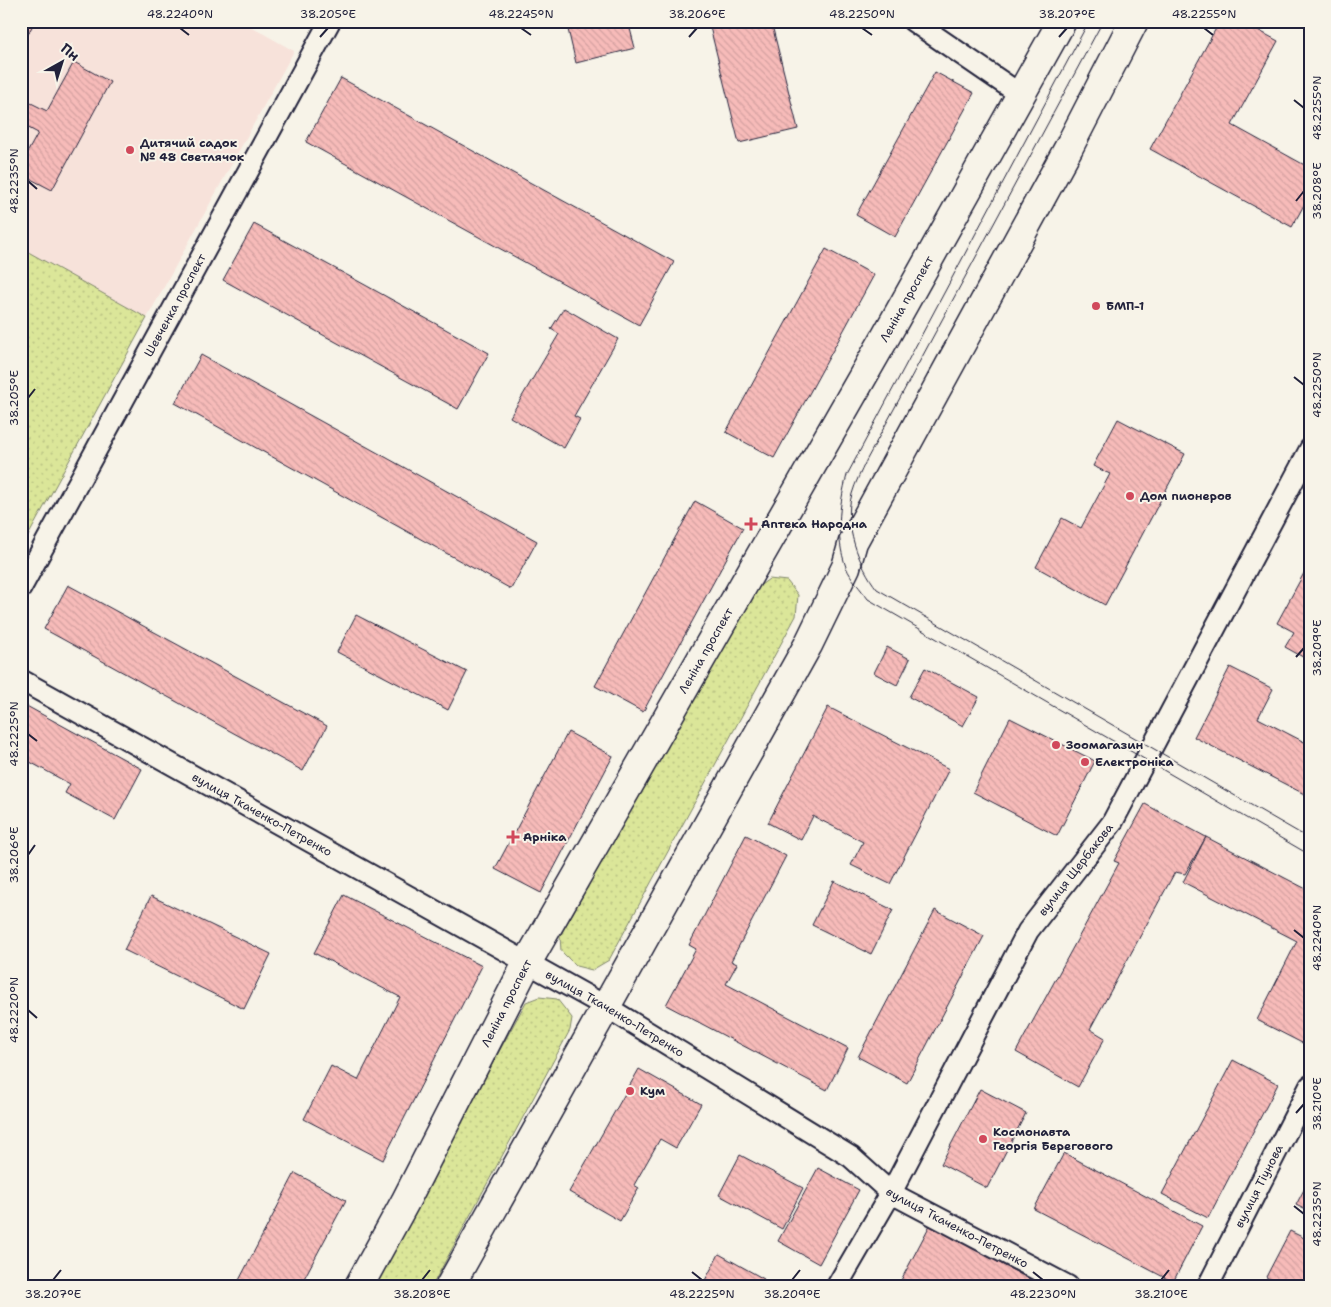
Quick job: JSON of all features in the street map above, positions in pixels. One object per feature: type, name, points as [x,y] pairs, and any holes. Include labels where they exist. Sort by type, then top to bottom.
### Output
[{"type":"street","name":"Шевченка проспект","points":[[21,588],[330,21]]},
{"type":"street","points":[[913,21],[1021,96]]},
{"type":"street","name":"Леніна проспект","points":[[359,1286],[405,1202],[527,963],[886,336],[1062,21]]},
{"type":"street","points":[[450,1286],[808,645],[846,567],[853,542],[1069,147],[1134,21]]},
{"type":"street","name":"вулиця Щербакова","points":[[837,1286],[891,1193],[1028,931],[1112,822],[1310,449]]},
{"type":"street","name":"вулиця Ткаченко-Петренко","points":[[21,680],[605,1006],[851,1157],[891,1193],[1068,1286]]},
{"type":"street","name":"вулиця Тіунова","points":[[1208,1286],[1310,1086]]},
{"type":"shaded area","name":"Дитячий садок № 48 Светлячок","points":[[21,21],[241,21],[294,51],[147,318],[21,248]]},
{"type":"green space","points":[[21,248],[147,318],[21,549]]},
{"type":"green space","points":[[769,579],[787,581],[798,595],[796,616],[609,960],[592,970],[576,966],[561,951],[560,936],[754,590]]},
{"type":"green space","points":[[539,997],[557,999],[572,1018],[570,1030],[432,1286],[371,1286],[526,1002]]},
{"type":"building","points":[[21,21],[35,21],[21,47]]},
{"type":"building","points":[[566,21],[628,21],[635,48],[576,63]]},
{"type":"building","points":[[732,21],[771,21],[798,129],[739,143],[710,27]]},
{"type":"building","points":[[1220,21],[1241,21],[1278,41],[1232,125],[1310,168],[1310,194],[1292,227],[1150,149]]},
{"type":"building","points":[[74,62],[110,82],[52,190],[21,174],[21,164],[38,133],[21,124],[21,98],[47,111]]},
{"type":"building","points":[[935,72],[974,93],[895,237],[856,215]]},
{"type":"building","points":[[341,78],[674,262],[639,325],[306,142]]},
{"type":"building","points":[[254,224],[489,353],[458,409],[223,280]]},
{"type":"building","points":[[826,249],[874,275],[774,458],[726,432]]},
{"type":"building","points":[[564,308],[618,339],[574,416],[580,419],[564,448],[510,417],[559,334],[551,329]]},
{"type":"building","points":[[201,355],[537,541],[511,589],[175,403]]},
{"type":"building","name":"Дом пионеров","points":[[1118,419],[1185,454],[1105,605],[1036,567],[1062,518],[1081,528],[1110,474],[1093,466]]},
{"type":"building","points":[[695,501],[743,528],[643,712],[595,686]]},
{"type":"building","points":[[1310,562],[1310,661],[1285,647],[1294,632],[1277,623]]},
{"type":"building","points":[[68,585],[327,726],[303,771],[44,629]]},
{"type":"building","points":[[356,615],[467,672],[448,710],[337,652]]},
{"type":"building","points":[[887,647],[910,659],[897,685],[874,673]]},
{"type":"building","points":[[1230,667],[1273,689],[1258,718],[1310,745],[1310,797],[1194,737]]},
{"type":"building","points":[[925,668],[979,697],[963,726],[909,697]]},
{"type":"building","points":[[21,703],[142,769],[115,820],[65,793],[70,784],[30,762],[21,778]]},
{"type":"building","points":[[828,707],[949,769],[890,884],[851,865],[863,842],[813,816],[801,840],[768,823]]},
{"type":"building","points":[[1010,718],[1095,761],[1057,836],[973,792]]},
{"type":"building","points":[[568,732],[613,756],[541,893],[495,869]]},
{"type":"building","points":[[1145,804],[1206,837],[1185,874],[1175,872],[1090,1029],[1105,1038],[1078,1087],[1016,1052],[1119,863],[1114,861]]},
{"type":"building","points":[[746,835],[786,856],[731,961],[737,964],[726,984],[848,1048],[827,1090],[666,1005],[696,949],[689,945]]},
{"type":"building","points":[[1206,837],[1310,891],[1310,1027],[1302,1043],[1257,1020],[1297,941],[1183,882]]},
{"type":"building","points":[[834,881],[893,910],[871,954],[812,925]]},
{"type":"building","points":[[344,895],[482,966],[383,1160],[304,1119],[331,1066],[358,1080],[400,997],[314,953]]},
{"type":"building","points":[[151,896],[271,954],[244,1009],[124,950]]},
{"type":"building","points":[[935,910],[984,936],[907,1083],[858,1057]]},
{"type":"building","points":[[1233,1060],[1278,1084],[1208,1218],[1162,1194]]},
{"type":"building","points":[[639,1069],[701,1104],[676,1148],[660,1139],[634,1185],[639,1188],[620,1221],[569,1192]]},
{"type":"building","name":"Космонавта Георгія Берегового","points":[[980,1089],[1026,1113],[987,1188],[941,1164]]},
{"type":"building","points":[[1064,1153],[1202,1226],[1173,1282],[1034,1209]]},
{"type":"building","points":[[740,1155],[803,1188],[782,1229],[719,1195]]},
{"type":"building","points":[[818,1168],[859,1190],[819,1264],[778,1241]]},
{"type":"building","points":[[295,1173],[346,1200],[300,1286],[236,1286]]},
{"type":"building","points":[[1310,1178],[1310,1212],[1296,1205]]},
{"type":"building","points":[[930,1225],[1042,1286],[898,1286]]},
{"type":"building","points":[[1290,1231],[1310,1241],[1310,1286],[1283,1286],[1266,1277]]},
{"type":"building","points":[[719,1254],[764,1279],[760,1286],[702,1286]]},
{"type":"tram line","points":[[1089,21],[847,475],[839,521],[840,544],[843,556],[851,576],[868,599],[1310,855]]},
{"type":"tram line","points":[[1103,21],[866,461],[852,494],[850,506],[851,531],[854,544],[864,569],[877,589],[1310,839]]},
{"type":"place","name":"Дитячий садок № 48 Светлячок","points":[[130,150]]},
{"type":"place","name":"БМП-1","points":[[1096,306]]},
{"type":"place","name":"Дом пионеров","points":[[1130,496]]},
{"type":"place","name":"Аптека Народна","points":[[751,524]]},
{"type":"place","name":"Зоомагазин","points":[[1056,745]]},
{"type":"place","name":"Електроніка","points":[[1085,762]]},
{"type":"place","name":"Арніка","points":[[513,837]]},
{"type":"place","name":"Кум","points":[[630,1091]]},
{"type":"place","name":"Космонавта Георгія Берегового","points":[[983,1139]]}]
